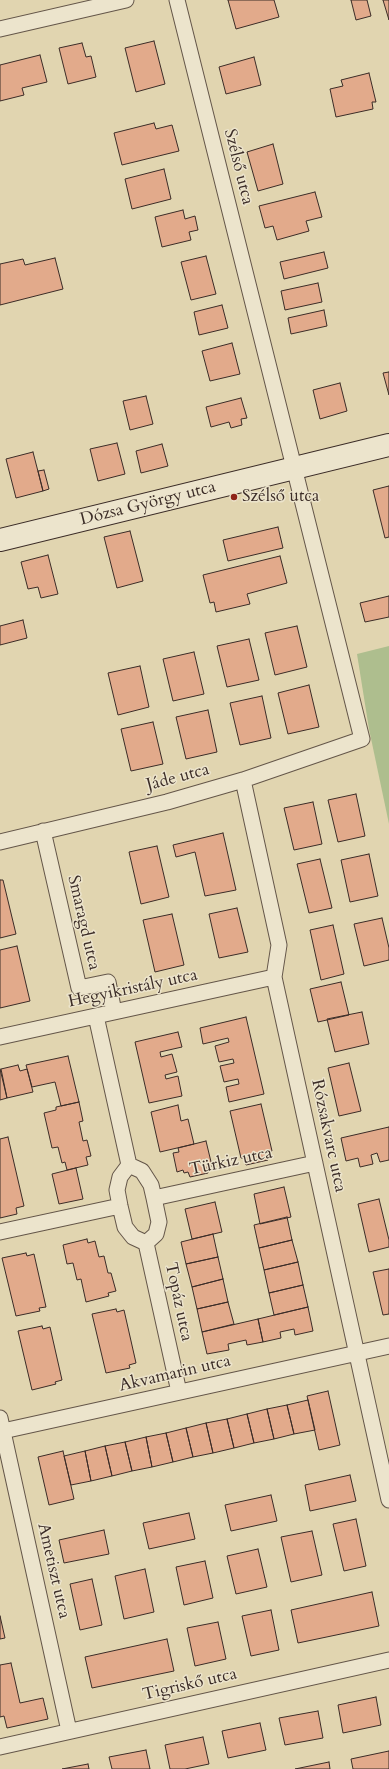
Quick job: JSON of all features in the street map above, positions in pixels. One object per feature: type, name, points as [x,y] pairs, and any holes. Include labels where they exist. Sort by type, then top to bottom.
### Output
[{"type":"street","points":[[0,29],[126,0]]},
{"type":"street","name":"Szélső utca","points":[[177,0],[362,739]]},
{"type":"street","name":"Dózsa György utca","points":[[0,540],[389,445]]},
{"type":"street","name":"Jáde utca","points":[[0,842],[167,802],[243,780],[362,739]]},
{"type":"street","name":"Rózsakvarc utca","points":[[243,780],[279,945],[274,978],[389,1500]]},
{"type":"street","name":"Smaragd utca","points":[[43,831],[79,988],[108,982],[114,1012]]},
{"type":"street","name":"Hegyikristály utca","points":[[0,1037],[274,978]]},
{"type":"street","points":[[96,1016],[129,1165],[120,1177],[117,1190],[120,1206],[125,1227],[133,1238],[146,1243],[156,1234],[160,1222],[151,1185],[142,1171],[129,1165]]},
{"type":"street","name":"Türkiz utca","points":[[154,1198],[315,1163]]},
{"type":"street","points":[[0,1232],[120,1206]]},
{"type":"street","name":"Topáz utca","points":[[146,1243],[179,1392]]},
{"type":"street","name":"Akvamarin utca","points":[[1,1425],[179,1392],[389,1346]]},
{"type":"street","name":"Ametiszt utca","points":[[1,1425],[69,1731]]},
{"type":"street","name":"Tigriskő utca","points":[[0,1747],[389,1660]]},
{"type":"green space","points":[[389,646],[389,824],[369,729],[357,654]]},
{"type":"building","points":[[228,0],[274,0],[279,17],[236,29]]},
{"type":"building","points":[[351,0],[367,0],[371,16],[356,20]]},
{"type":"building","points":[[383,0],[389,0],[389,20]]},
{"type":"building","points":[[154,41],[165,84],[136,92],[125,48]]},
{"type":"building","points":[[82,43],[86,57],[91,56],[96,77],[68,84],[59,48]]},
{"type":"building","points":[[40,55],[47,82],[22,88],[24,95],[0,101],[0,65]]},
{"type":"building","points":[[254,57],[261,85],[226,94],[219,67]]},
{"type":"building","points":[[369,73],[376,102],[372,102],[373,109],[336,117],[330,89],[343,86],[341,80]]},
{"type":"building","points":[[154,123],[156,129],[172,125],[179,151],[122,165],[114,133]]},
{"type":"building","points":[[273,144],[283,184],[258,191],[247,152]]},
{"type":"building","points":[[164,169],[171,199],[132,209],[125,179]]},
{"type":"building","points":[[315,192],[322,217],[306,221],[309,231],[277,240],[273,226],[265,228],[259,206]]},
{"type":"building","points":[[183,210],[185,219],[195,216],[198,230],[189,232],[191,240],[162,247],[155,217]]},
{"type":"building","points":[[324,252],[328,268],[284,279],[280,262]]},
{"type":"building","points":[[206,256],[216,294],[191,300],[181,262]]},
{"type":"building","points":[[55,258],[63,289],[0,305],[0,264],[23,259],[25,265]]},
{"type":"building","points":[[318,283],[322,302],[285,310],[281,291]]},
{"type":"building","points":[[222,305],[228,328],[199,335],[194,312]]},
{"type":"building","points":[[324,310],[327,326],[291,334],[288,318]]},
{"type":"building","points":[[232,343],[240,374],[210,381],[202,351]]},
{"type":"building","points":[[389,372],[389,395],[383,373]]},
{"type":"building","points":[[340,383],[347,411],[320,419],[313,390]]},
{"type":"building","points":[[146,396],[153,424],[130,430],[123,401]]},
{"type":"building","points":[[241,398],[247,418],[241,419],[242,425],[231,428],[229,422],[211,427],[206,407]]},
{"type":"building","points":[[117,443],[125,474],[98,481],[90,449]]},
{"type":"building","points":[[162,444],[168,466],[141,473],[136,451]]},
{"type":"building","points":[[33,452],[43,491],[16,498],[6,459]]},
{"type":"building","points":[[44,470],[49,489],[43,491],[38,471]]},
{"type":"building","points":[[389,486],[389,537],[385,538],[373,490]]},
{"type":"building","points":[[278,527],[283,548],[228,561],[223,540]]},
{"type":"building","points":[[130,531],[143,581],[117,588],[104,537]]},
{"type":"building","points":[[48,555],[58,594],[41,598],[38,587],[28,589],[21,562]]},
{"type":"building","points":[[280,556],[287,583],[247,594],[250,604],[216,612],[214,602],[210,603],[203,575]]},
{"type":"building","points":[[389,596],[389,617],[365,622],[360,603]]},
{"type":"building","points":[[23,620],[27,638],[0,645],[0,626]]},
{"type":"building","points":[[297,626],[307,667],[275,675],[265,633]]},
{"type":"building","points":[[249,639],[259,680],[227,687],[217,646]]},
{"type":"building","points":[[194,652],[204,694],[173,701],[163,659]]},
{"type":"building","points":[[140,666],[149,707],[118,715],[108,673]]},
{"type":"building","points":[[309,685],[319,727],[288,734],[278,693]]},
{"type":"building","points":[[262,696],[271,738],[240,745],[230,703]]},
{"type":"building","points":[[208,710],[217,752],[186,759],[176,717]]},
{"type":"building","points":[[153,722],[163,764],[131,771],[121,729]]},
{"type":"building","points":[[356,794],[365,836],[338,842],[328,800]]},
{"type":"building","points":[[313,802],[322,844],[294,850],[284,808]]},
{"type":"building","points":[[223,833],[236,890],[205,896],[195,852],[176,857],[173,845]]},
{"type":"building","points":[[157,846],[169,897],[141,904],[129,852]]},
{"type":"building","points":[[369,854],[378,896],[350,902],[341,860]]},
{"type":"building","points":[[320,859],[332,908],[309,913],[297,864]]},
{"type":"building","points":[[0,880],[3,880],[16,934],[0,938]]},
{"type":"building","points":[[237,908],[248,952],[219,958],[209,914]]},
{"type":"building","points":[[172,914],[184,965],[155,972],[143,920]]},
{"type":"building","points":[[382,918],[389,948],[389,960],[364,966],[354,924]]},
{"type":"building","points":[[333,925],[344,974],[321,980],[310,930]]},
{"type":"building","points":[[17,946],[30,1001],[0,1008],[0,950]]},
{"type":"building","points":[[341,982],[349,1015],[318,1022],[310,989]]},
{"type":"building","points":[[362,1012],[369,1044],[335,1052],[327,1019]]},
{"type":"building","points":[[246,1017],[264,1094],[229,1102],[226,1087],[239,1084],[238,1079],[224,1082],[220,1066],[234,1063],[233,1059],[219,1062],[215,1046],[229,1042],[228,1038],[203,1044],[200,1028]]},
{"type":"building","points":[[178,1032],[182,1047],[160,1052],[161,1057],[172,1054],[177,1072],[165,1075],[166,1079],[178,1076],[182,1096],[149,1103],[135,1042]]},
{"type":"building","points":[[68,1056],[79,1102],[61,1106],[55,1082],[32,1087],[26,1065]]},
{"type":"building","points":[[349,1063],[361,1111],[339,1116],[328,1068]]},
{"type":"building","points":[[18,1065],[20,1071],[27,1069],[33,1092],[7,1098],[1,1069]]},
{"type":"building","points":[[0,1069],[7,1098],[0,1100]]},
{"type":"building","points":[[79,1102],[83,1121],[79,1122],[83,1141],[87,1140],[91,1156],[86,1157],[88,1165],[67,1170],[65,1162],[62,1163],[58,1147],[52,1148],[44,1113],[56,1110],[56,1107]]},
{"type":"building","points":[[261,1104],[272,1151],[266,1153],[268,1160],[246,1165],[245,1158],[241,1158],[230,1111]]},
{"type":"building","points":[[178,1105],[181,1121],[188,1119],[194,1144],[160,1152],[151,1112]]},
{"type":"building","points":[[389,1127],[389,1160],[380,1162],[377,1153],[371,1155],[373,1164],[360,1167],[358,1158],[346,1161],[341,1138]]},
{"type":"building","points":[[8,1137],[24,1206],[16,1208],[17,1214],[0,1218],[0,1139]]},
{"type":"building","points":[[206,1141],[212,1166],[207,1167],[208,1173],[190,1177],[188,1172],[184,1173],[183,1170],[177,1172],[173,1153],[179,1152],[178,1148]]},
{"type":"building","points":[[76,1168],[83,1199],[59,1204],[52,1174]]},
{"type":"building","points":[[284,1187],[291,1217],[260,1224],[254,1194]]},
{"type":"building","points":[[379,1199],[389,1240],[389,1247],[369,1252],[358,1204]]},
{"type":"building","points":[[215,1202],[222,1232],[192,1239],[185,1209]]},
{"type":"building","points":[[287,1217],[292,1240],[259,1248],[254,1225]]},
{"type":"building","points":[[213,1234],[218,1257],[186,1264],[181,1242]]},
{"type":"building","points":[[87,1239],[88,1243],[95,1241],[99,1257],[104,1256],[108,1273],[111,1273],[116,1291],[108,1293],[109,1296],[86,1302],[81,1279],[77,1280],[73,1263],[67,1264],[63,1245]]},
{"type":"building","points":[[292,1240],[298,1262],[264,1270],[259,1248]]},
{"type":"building","points":[[26,1253],[27,1256],[34,1254],[46,1307],[39,1308],[40,1311],[16,1316],[2,1258]]},
{"type":"building","points":[[218,1257],[223,1279],[192,1287],[186,1264]]},
{"type":"building","points":[[298,1262],[303,1285],[269,1293],[264,1270]]},
{"type":"building","points":[[389,1269],[389,1314],[383,1315],[373,1272]]},
{"type":"building","points":[[223,1279],[228,1302],[197,1309],[192,1287]]},
{"type":"building","points":[[303,1285],[308,1307],[274,1315],[269,1293]]},
{"type":"building","points":[[228,1302],[234,1324],[202,1332],[197,1309]]},
{"type":"building","points":[[308,1307],[313,1331],[295,1335],[294,1329],[280,1332],[281,1338],[263,1342],[258,1319]]},
{"type":"building","points":[[116,1309],[117,1312],[124,1310],[136,1363],[129,1365],[130,1368],[106,1373],[92,1314]]},
{"type":"building","points":[[258,1319],[263,1342],[247,1345],[246,1340],[228,1344],[229,1350],[207,1354],[202,1332]]},
{"type":"building","points":[[42,1326],[43,1329],[50,1327],[62,1380],[55,1382],[56,1384],[32,1390],[18,1331]]},
{"type":"building","points":[[328,1391],[340,1445],[319,1450],[307,1396]]},
{"type":"building","points":[[308,1400],[315,1430],[294,1434],[287,1405]]},
{"type":"building","points":[[287,1405],[294,1434],[274,1439],[267,1409]]},
{"type":"building","points":[[267,1409],[274,1439],[254,1443],[247,1414]]},
{"type":"building","points":[[247,1414],[254,1443],[234,1448],[227,1419]]},
{"type":"building","points":[[227,1419],[234,1448],[213,1453],[206,1423]]},
{"type":"building","points":[[206,1423],[213,1453],[193,1457],[186,1428]]},
{"type":"building","points":[[186,1428],[193,1457],[173,1462],[166,1433]]},
{"type":"building","points":[[166,1433],[173,1462],[152,1467],[146,1437]]},
{"type":"building","points":[[146,1437],[152,1467],[132,1471],[125,1442]]},
{"type":"building","points":[[125,1442],[132,1471],[112,1476],[105,1446]]},
{"type":"building","points":[[105,1446],[112,1476],[91,1481],[85,1451]]},
{"type":"building","points":[[63,1451],[74,1499],[49,1505],[38,1457]]},
{"type":"building","points":[[85,1451],[91,1481],[71,1485],[64,1456]]},
{"type":"building","points":[[350,1475],[356,1501],[310,1511],[305,1485]]},
{"type":"building","points":[[271,1495],[277,1521],[231,1531],[225,1505]]},
{"type":"building","points":[[189,1513],[195,1539],[149,1549],[143,1523]]},
{"type":"building","points":[[356,1519],[366,1566],[344,1571],[333,1524]]},
{"type":"building","points":[[104,1530],[109,1554],[64,1563],[59,1540]]},
{"type":"building","points":[[312,1531],[322,1575],[291,1582],[281,1537]]},
{"type":"building","points":[[258,1549],[267,1587],[236,1594],[227,1556]]},
{"type":"building","points":[[205,1561],[213,1598],[184,1605],[176,1567]]},
{"type":"building","points":[[145,1569],[154,1612],[124,1619],[115,1576]]},
{"type":"building","points":[[92,1579],[102,1625],[80,1630],[70,1584]]},
{"type":"building","points":[[372,1592],[379,1626],[298,1643],[291,1610]]},
{"type":"building","points":[[271,1610],[279,1650],[251,1656],[242,1616]]},
{"type":"building","points":[[0,1616],[5,1638],[0,1639]]},
{"type":"building","points":[[218,1622],[226,1659],[195,1666],[187,1628]]},
{"type":"building","points":[[167,1639],[174,1671],[92,1688],[85,1657]]},
{"type":"building","points":[[11,1663],[20,1703],[43,1698],[48,1719],[7,1728],[4,1716],[0,1717],[0,1665]]},
{"type":"building","points":[[376,1697],[381,1725],[343,1733],[338,1705]]},
{"type":"building","points":[[318,1711],[323,1738],[285,1745],[279,1718]]},
{"type":"building","points":[[260,1723],[266,1750],[228,1758],[222,1731]]},
{"type":"building","points":[[203,1737],[209,1764],[185,1769],[170,1769],[165,1745]]},
{"type":"building","points":[[146,1750],[150,1769],[112,1769],[109,1757]]},
{"type":"building","points":[[389,1751],[389,1769],[353,1769],[351,1759]]},
{"type":"building","points":[[329,1762],[330,1769],[295,1769]]},
{"type":"building","points":[[88,1764],[89,1769],[62,1769]]},
{"type":"place","name":"Szélső utca","points":[[234,497]]}]
